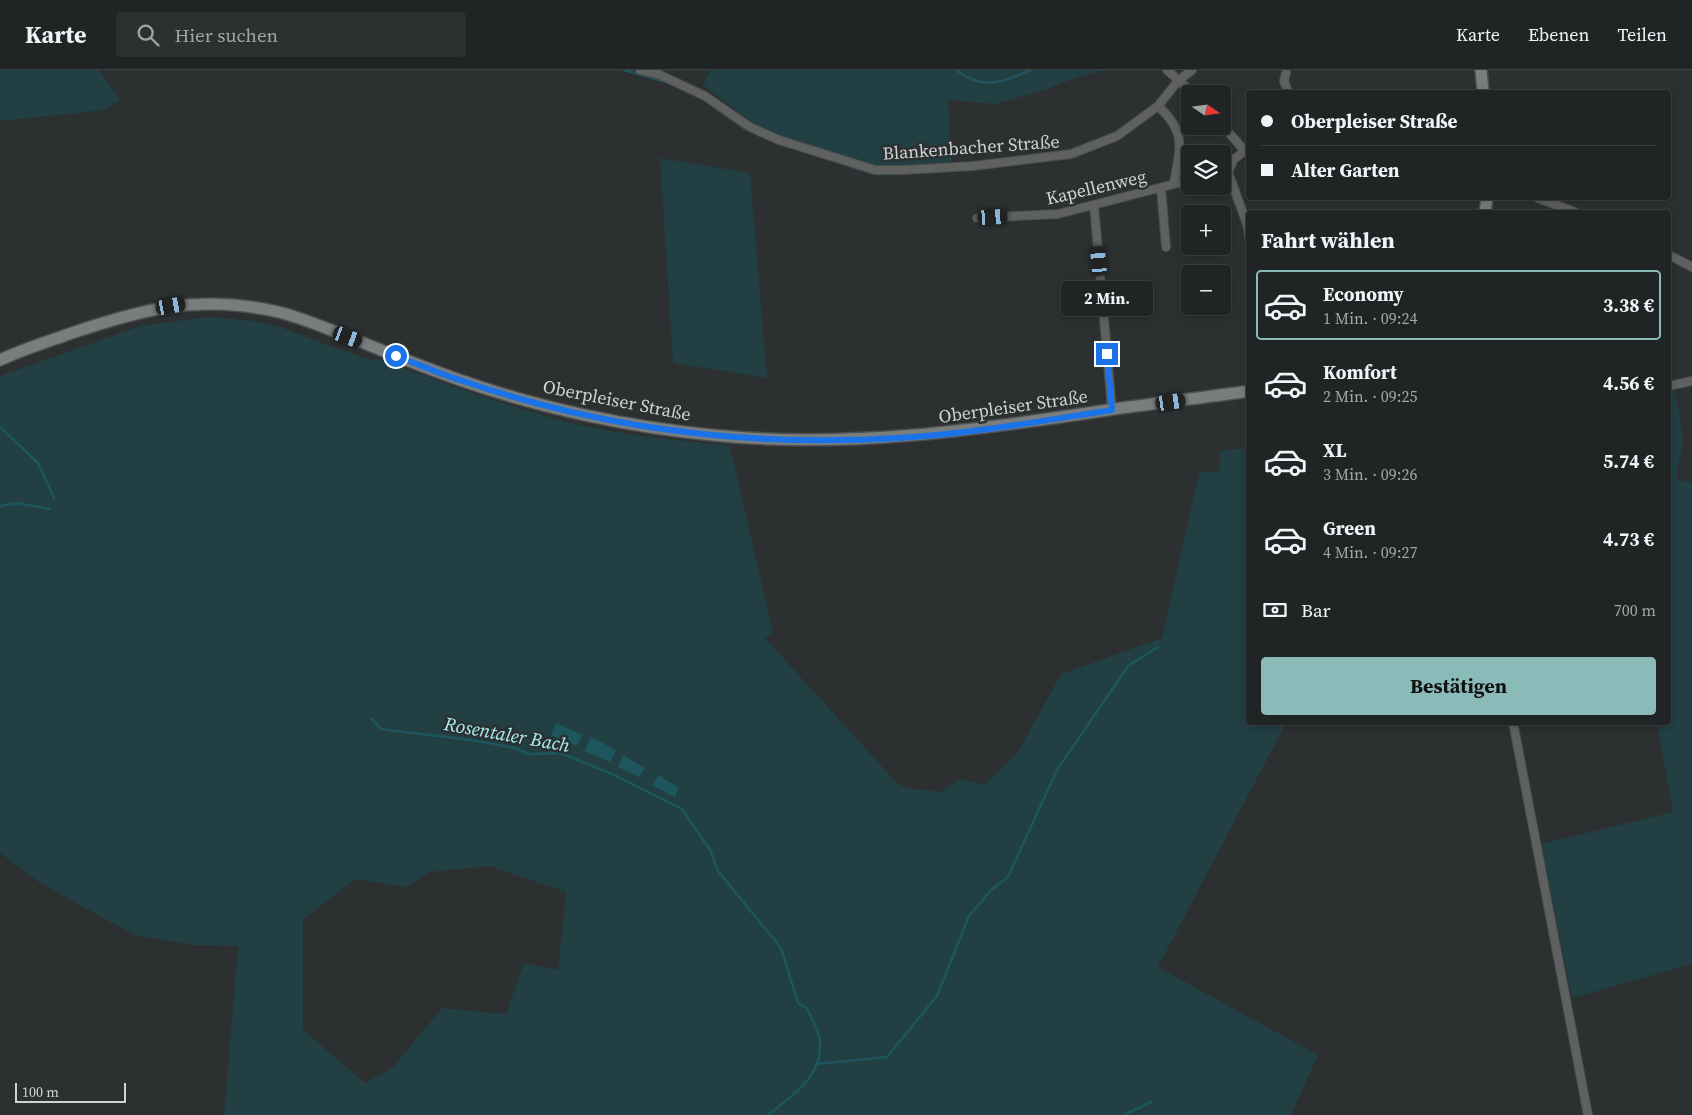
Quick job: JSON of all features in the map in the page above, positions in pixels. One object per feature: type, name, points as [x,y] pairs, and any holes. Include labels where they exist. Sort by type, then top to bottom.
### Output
[{"type":"main road","points":[[1481,70],[1483,90]]},
{"type":"main road","name":"Oberpleiser Straße","points":[[0,360],[37,345],[144,310],[184,303],[226,304],[274,311],[304,320],[464,382],[544,404],[675,431],[757,439],[879,439],[994,428],[1246,391]]},
{"type":"street","name":"Blankenbacher Straße","points":[[640,70],[658,74],[705,96],[750,127],[779,140],[874,170],[973,166],[1071,154],[1117,136],[1158,106],[1178,81],[1192,70]]},
{"type":"street","points":[[1167,70],[1183,85]]},
{"type":"street","points":[[1286,73],[1284,81],[1287,90]]},
{"type":"street","points":[[1158,106],[1176,124],[1179,137],[1174,183]]},
{"type":"street","points":[[1231,134],[1246,149],[1231,163]]},
{"type":"street","name":"Kapellenweg","points":[[976,218],[1058,214],[1181,182]]},
{"type":"street","points":[[1231,186],[1246,222]]},
{"type":"street","name":"Kapellenweg","points":[[1161,188],[1166,247]]},
{"type":"street","points":[[1543,200],[1570,210]]},
{"type":"street","points":[[1094,205],[1112,410]]},
{"type":"street","points":[[1671,257],[1692,267]]},
{"type":"street","points":[[1671,386],[1692,381]]},
{"type":"street","points":[[1514,725],[1588,1115]]},
{"type":"shaded area","points":[[0,70],[99,70],[120,100],[104,110],[0,121]]},
{"type":"shaded area","points":[[710,70],[1107,70],[1084,75],[1044,90],[995,104],[948,100],[952,162],[901,167],[872,165],[777,136],[750,121],[703,85]]},
{"type":"shaded area","points":[[660,158],[750,173],[767,378],[673,363]]},
{"type":"shaded area","points":[[207,317],[253,321],[279,327],[373,361],[375,358],[494,400],[567,422],[628,434],[730,446],[773,633],[765,638],[898,784],[909,788],[940,792],[960,779],[985,785],[1019,750],[1061,674],[1162,638],[1199,473],[1220,471],[1219,451],[1246,448],[1246,725],[1285,725],[1158,967],[1318,1055],[1291,1115],[224,1115],[238,946],[193,945],[134,935],[40,883],[0,853],[0,376],[140,326]],"holes":[[[489,866],[566,892],[558,970],[524,963],[506,1014],[442,1008],[392,1068],[365,1083],[303,1030],[303,920],[355,879],[406,887],[430,872]]]},
{"type":"shaded area","points":[[1674,390],[1682,438],[1677,480],[1692,483],[1692,964],[1572,998],[1541,844],[1673,812],[1657,725],[1671,725],[1671,391]]},
{"type":"shaded area","points":[[556,723],[582,735],[577,746],[551,735]]},
{"type":"shaded area","points":[[591,737],[616,750],[610,762],[585,751]]},
{"type":"shaded area","points":[[623,755],[645,768],[639,777],[618,767]]},
{"type":"shaded area","points":[[658,775],[679,788],[675,797],[653,786]]},
{"type":"waterway","points":[[624,70],[670,83]]},
{"type":"waterway","points":[[956,70],[975,81],[984,82],[1002,81],[1031,70]]},
{"type":"waterway","points":[[707,102],[745,129]]},
{"type":"waterway","points":[[758,135],[767,138]]},
{"type":"waterway","points":[[850,166],[860,170]]},
{"type":"waterway","points":[[878,174],[894,174]]},
{"type":"waterway","points":[[0,427],[38,463],[54,498]]},
{"type":"waterway","points":[[0,506],[17,503],[50,509]]},
{"type":"waterway","points":[[816,1064],[887,1057],[937,996],[969,916],[991,890],[1008,877],[1057,770],[1128,666],[1158,647]]},
{"type":"waterway","name":"Rosentaler Bach","points":[[372,719],[381,729],[471,740],[515,748],[528,754],[560,753],[612,774],[682,809],[710,850],[718,871],[781,948],[798,1003],[807,1008],[817,1029],[820,1041],[820,1054],[817,1065],[804,1084],[768,1115]]},
{"type":"waterway","points":[[1124,1115],[1151,1102]]},
{"type":"route","points":[[396,356],[464,382],[552,407],[653,428],[757,439],[850,440],[945,434],[1112,410],[1107,354]]}]
